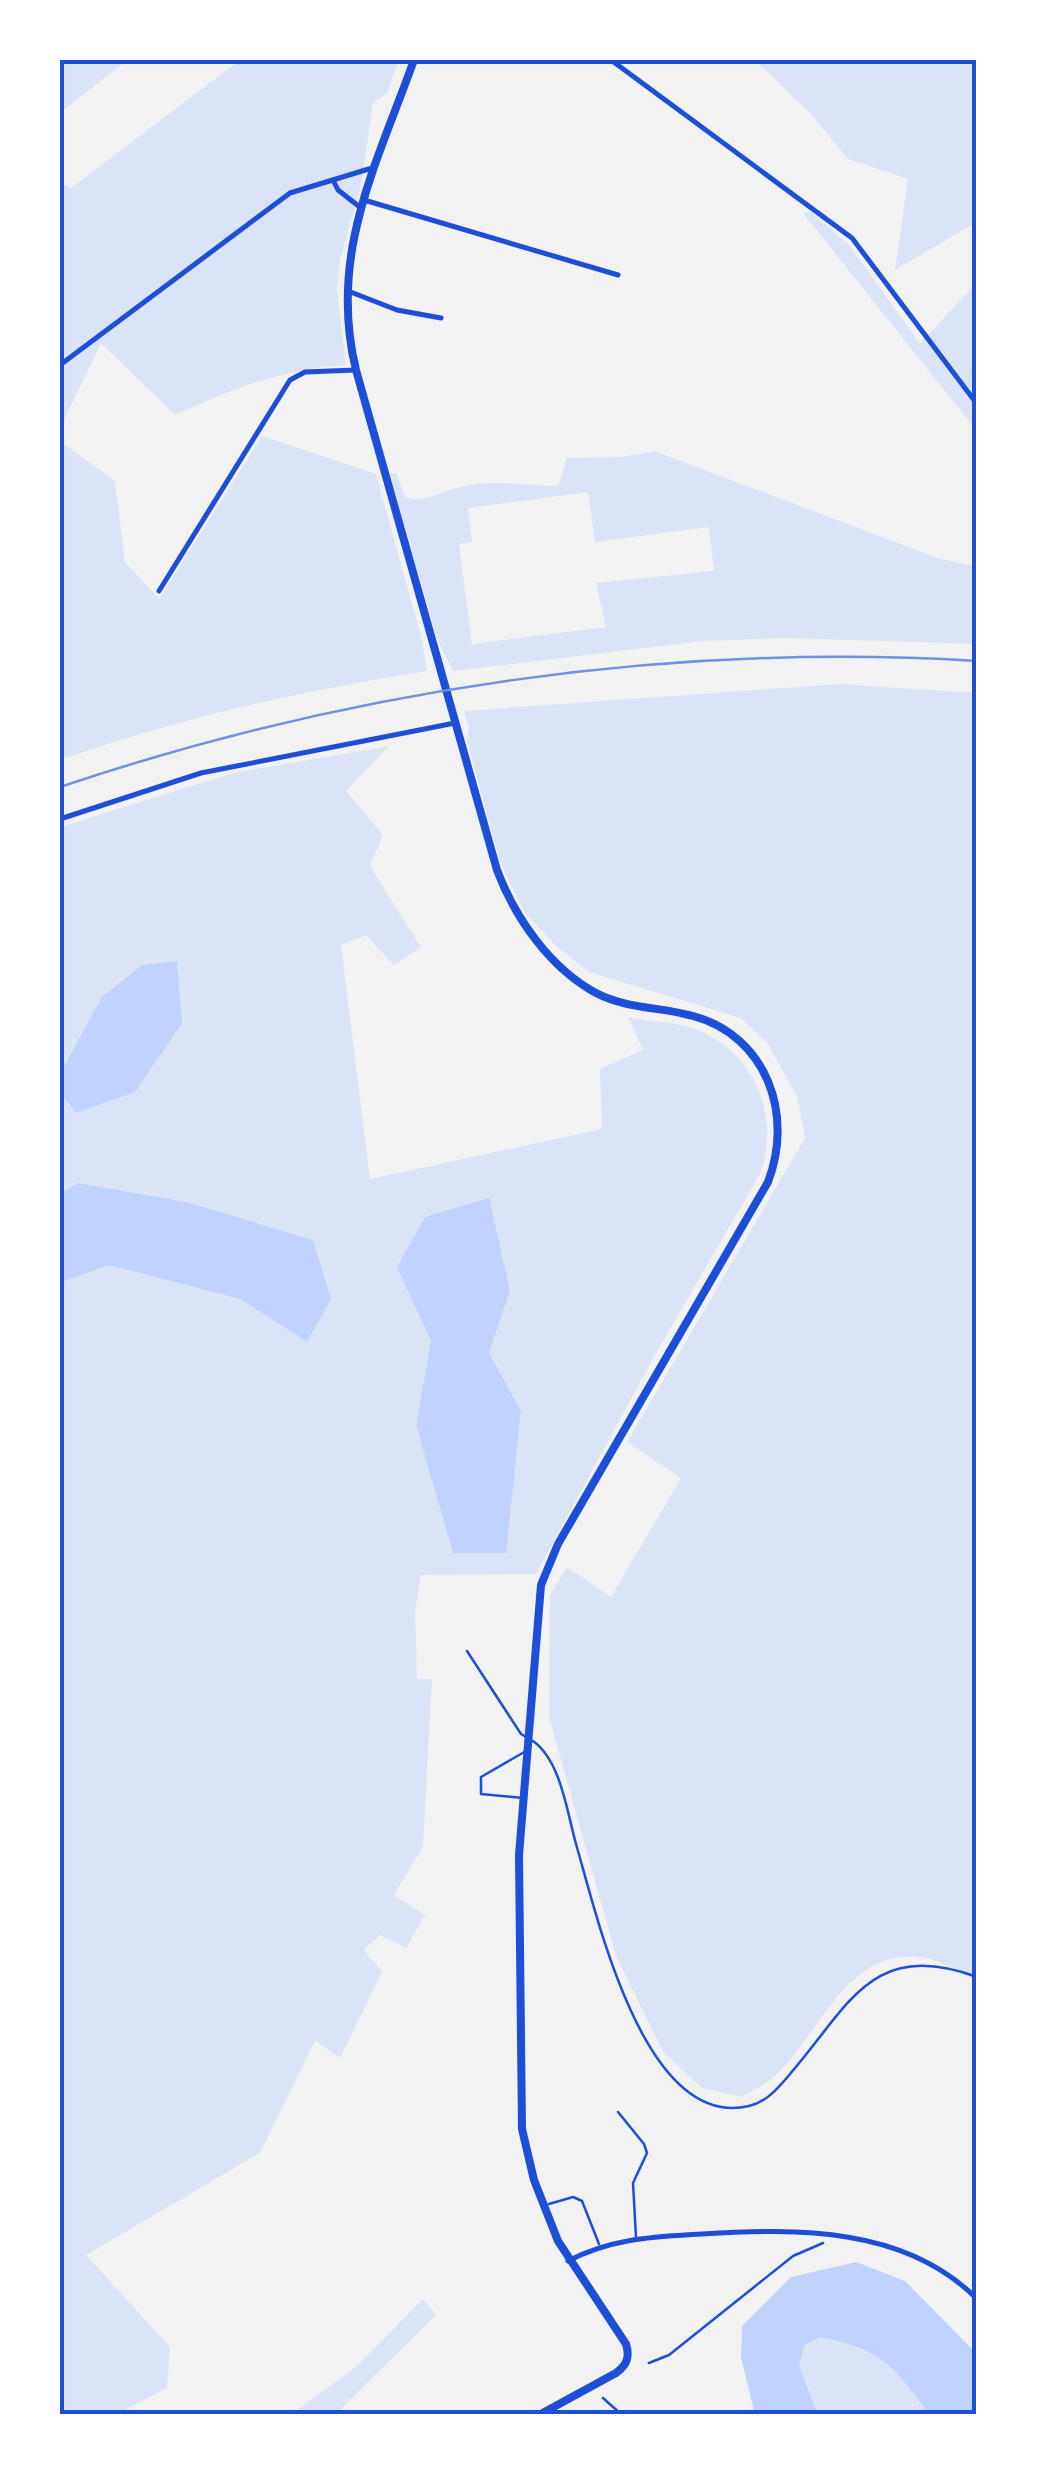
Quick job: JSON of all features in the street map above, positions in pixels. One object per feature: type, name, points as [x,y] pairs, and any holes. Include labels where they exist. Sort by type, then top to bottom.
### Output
[{"type":"main road","points":[[414,60],[362,204],[350,250],[346,320],[356,370],[502,883],[526,924],[568,974],[608,998],[690,1015],[734,1036],[766,1073],[780,1120],[779,1146],[768,1182],[547,1566],[536,1620],[518,1897],[521,2115],[526,2154],[543,2206],[568,2260],[626,2344],[627,2361],[616,2373],[539,2415]]},
{"type":"street","points":[[610,60],[852,238],[977,404]]},
{"type":"street","points":[[60,365],[290,193],[375,167]]},
{"type":"street","points":[[333,180],[338,190],[362,204],[618,275]]},
{"type":"street","points":[[345,291],[408,313],[441,318]]},
{"type":"street","points":[[159,591],[290,380],[306,372],[356,370]]},
{"type":"street","points":[[60,819],[215,770],[455,723]]},
{"type":"street","points":[[568,2260],[600,2246],[636,2237],[766,2229],[832,2234],[920,2257],[941,2268],[977,2300]]},
{"type":"lane","points":[[467,1652],[521,1734],[543,1749],[563,1797],[622,1992],[656,2057],[678,2084],[700,2100],[727,2108],[756,2104],[776,2090],[856,1991],[883,1972],[911,1966],[948,1966],[977,1977]]},
{"type":"lane","points":[[524,1798],[480,1794],[481,1777],[528,1750]]},
{"type":"lane","points":[[618,2112],[647,2153],[632,2183],[636,2237]]},
{"type":"lane","points":[[543,2206],[564,2198],[582,2201],[600,2246]]},
{"type":"lane","points":[[604,2398],[622,2415]]},
{"type":"path","points":[[649,2364],[670,2355],[792,2256],[826,2241],[832,2234]]},
{"type":"shaded area","points":[[60,60],[127,60],[60,113]]},
{"type":"shaded area","points":[[240,60],[399,60],[387,93],[373,103],[362,180],[340,261],[337,291],[346,365],[258,382],[175,415],[101,343],[60,428],[60,182],[71,188]]},
{"type":"shaded area","points":[[755,60],[977,60],[977,222],[895,270],[908,179],[848,159],[811,114]]},
{"type":"shaded area","points":[[811,212],[850,246],[920,344],[977,282],[977,431],[803,213]]},
{"type":"shaded area","points":[[262,436],[376,474],[427,671],[241,707],[60,760],[60,441],[115,481],[125,562],[159,599]]},
{"type":"shaded area","points":[[654,451],[938,558],[977,567],[977,644],[785,638],[703,641],[453,671],[438,641],[390,474],[396,473],[405,497],[419,499],[484,484],[558,486],[567,458],[622,457]],"holes":[[[588,492],[595,542],[709,527],[714,571],[596,583],[606,627],[472,644],[459,544],[472,542],[468,508]]]},
{"type":"shaded area","points":[[839,684],[977,693],[977,1980],[919,1957],[894,1958],[872,1967],[836,1998],[775,2076],[742,2097],[702,2088],[663,2052],[616,1956],[549,1717],[550,1595],[567,1567],[611,1597],[681,1478],[627,1442],[805,1138],[797,1096],[768,1044],[741,1018],[589,972],[557,947],[525,913],[500,862],[467,740],[469,729],[464,711]]},
{"type":"shaded area","points":[[389,746],[346,791],[383,835],[370,866],[421,947],[394,965],[366,935],[341,945],[370,1179],[602,1129],[600,1069],[643,1050],[628,1017],[698,1030],[735,1055],[748,1071],[765,1110],[766,1152],[760,1174],[656,1353],[536,1574],[421,1575],[415,1611],[417,1679],[432,1679],[423,1847],[394,1895],[425,1915],[406,1948],[380,1935],[364,1950],[382,1972],[340,2058],[315,2041],[260,2153],[86,2255],[170,2347],[167,2388],[115,2415],[60,2415],[60,1283],[109,1265],[240,1299],[307,1342],[313,1240],[187,1202],[78,1183],[60,1194],[60,827],[233,773]],"holes":[[[510,1291],[489,1353],[521,1412],[517,1446],[416,1425],[431,1341]]]},
{"type":"shaded area","points":[[423,2299],[436,2315],[335,2415],[290,2415],[356,2367]]},
{"type":"shaded area","points":[[820,2337],[858,2348],[884,2362],[929,2415],[818,2415],[799,2365],[803,2346]]},
{"type":"water","points":[[177,961],[182,1023],[135,1092],[76,1113],[60,1092],[60,1074],[102,997],[142,965]]},
{"type":"water","points":[[78,1183],[187,1202],[313,1240],[331,1299],[307,1342],[240,1299],[109,1265],[60,1283],[60,1194]]},
{"type":"water","points":[[489,1198],[510,1291],[489,1353],[521,1411],[506,1553],[453,1553],[416,1425],[431,1341],[397,1267],[425,1217]]},
{"type":"water","points":[[856,2262],[905,2281],[977,2354],[977,2415],[929,2415],[885,2362],[859,2348],[820,2337],[804,2346],[799,2365],[818,2415],[755,2415],[741,2357],[742,2326],[791,2277]]},
{"type":"railway","points":[[60,787],[283,723],[512,680],[745,659],[977,661]]}]
